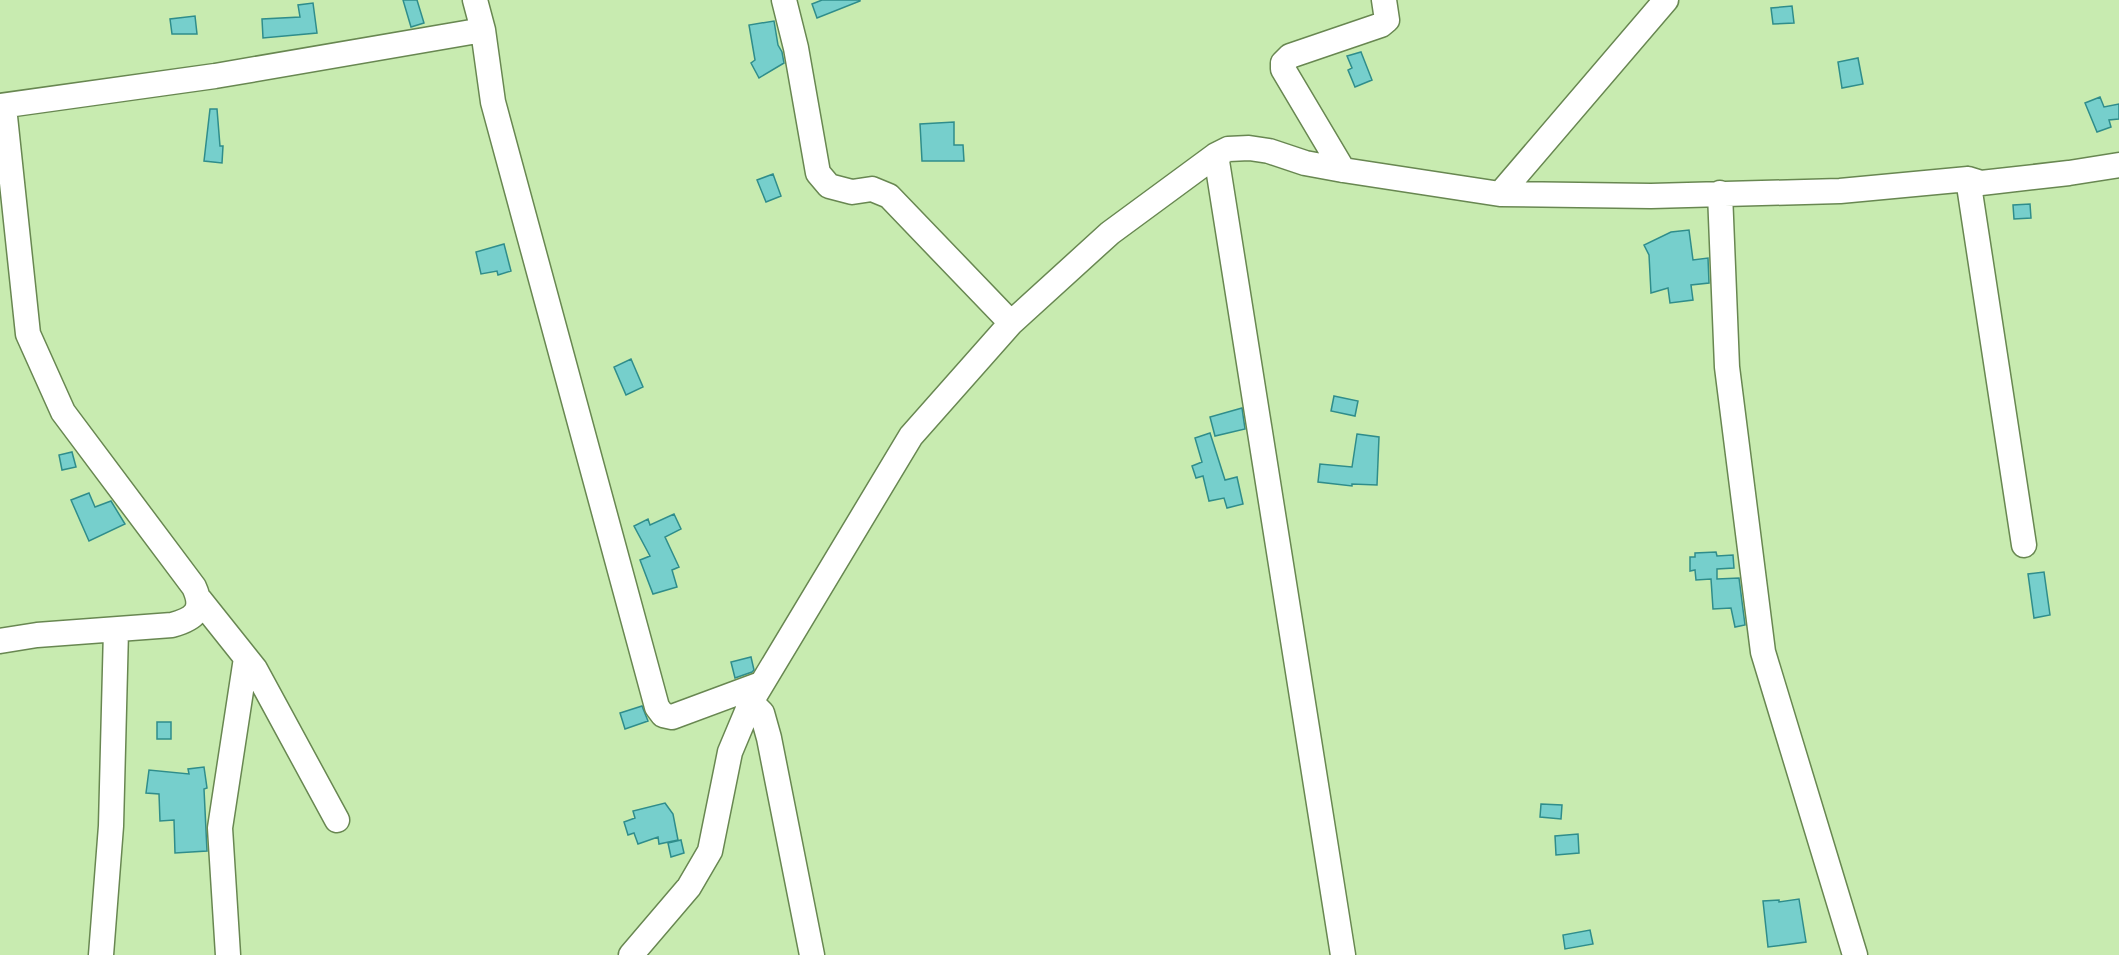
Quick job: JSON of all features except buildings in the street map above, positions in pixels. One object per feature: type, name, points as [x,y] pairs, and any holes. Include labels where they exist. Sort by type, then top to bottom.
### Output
[{"type":"street","points":[[475,0],[483,30],[492,102],[657,707],[663,715],[672,717],[756,693]]},
{"type":"street","points":[[784,0],[796,48],[818,173],[829,186],[852,192],[872,189],[888,196],[1011,323]]},
{"type":"street","points":[[1343,170],[1283,69],[1283,63],[1290,56],[1381,25],[1387,20],[1384,0]]},
{"type":"street","points":[[1500,194],[1666,0]]},
{"type":"street","points":[[337,820],[255,669],[200,600],[194,588],[63,412],[28,334],[2,106],[215,76],[483,30]]},
{"type":"street","points":[[631,955],[689,887],[710,851],[730,752],[756,693],[911,436],[1011,323],[1110,233],[1228,148],[1269,151],[1305,163],[1500,194],[1651,196],[1840,191],[1968,179],[1981,183],[2119,165]]},
{"type":"street","points":[[1216,155],[1343,955]]},
{"type":"street","points":[[1968,179],[2024,544]]},
{"type":"street","points":[[1720,193],[1727,367],[1763,652],[1855,955]]},
{"type":"street","points":[[0,641],[37,635],[172,626],[188,621],[197,611],[200,600]]},
{"type":"street","points":[[101,955],[111,826],[116,630]]},
{"type":"street","points":[[228,955],[220,828],[246,658]]},
{"type":"street","points":[[756,693],[769,738],[812,955]]}]
